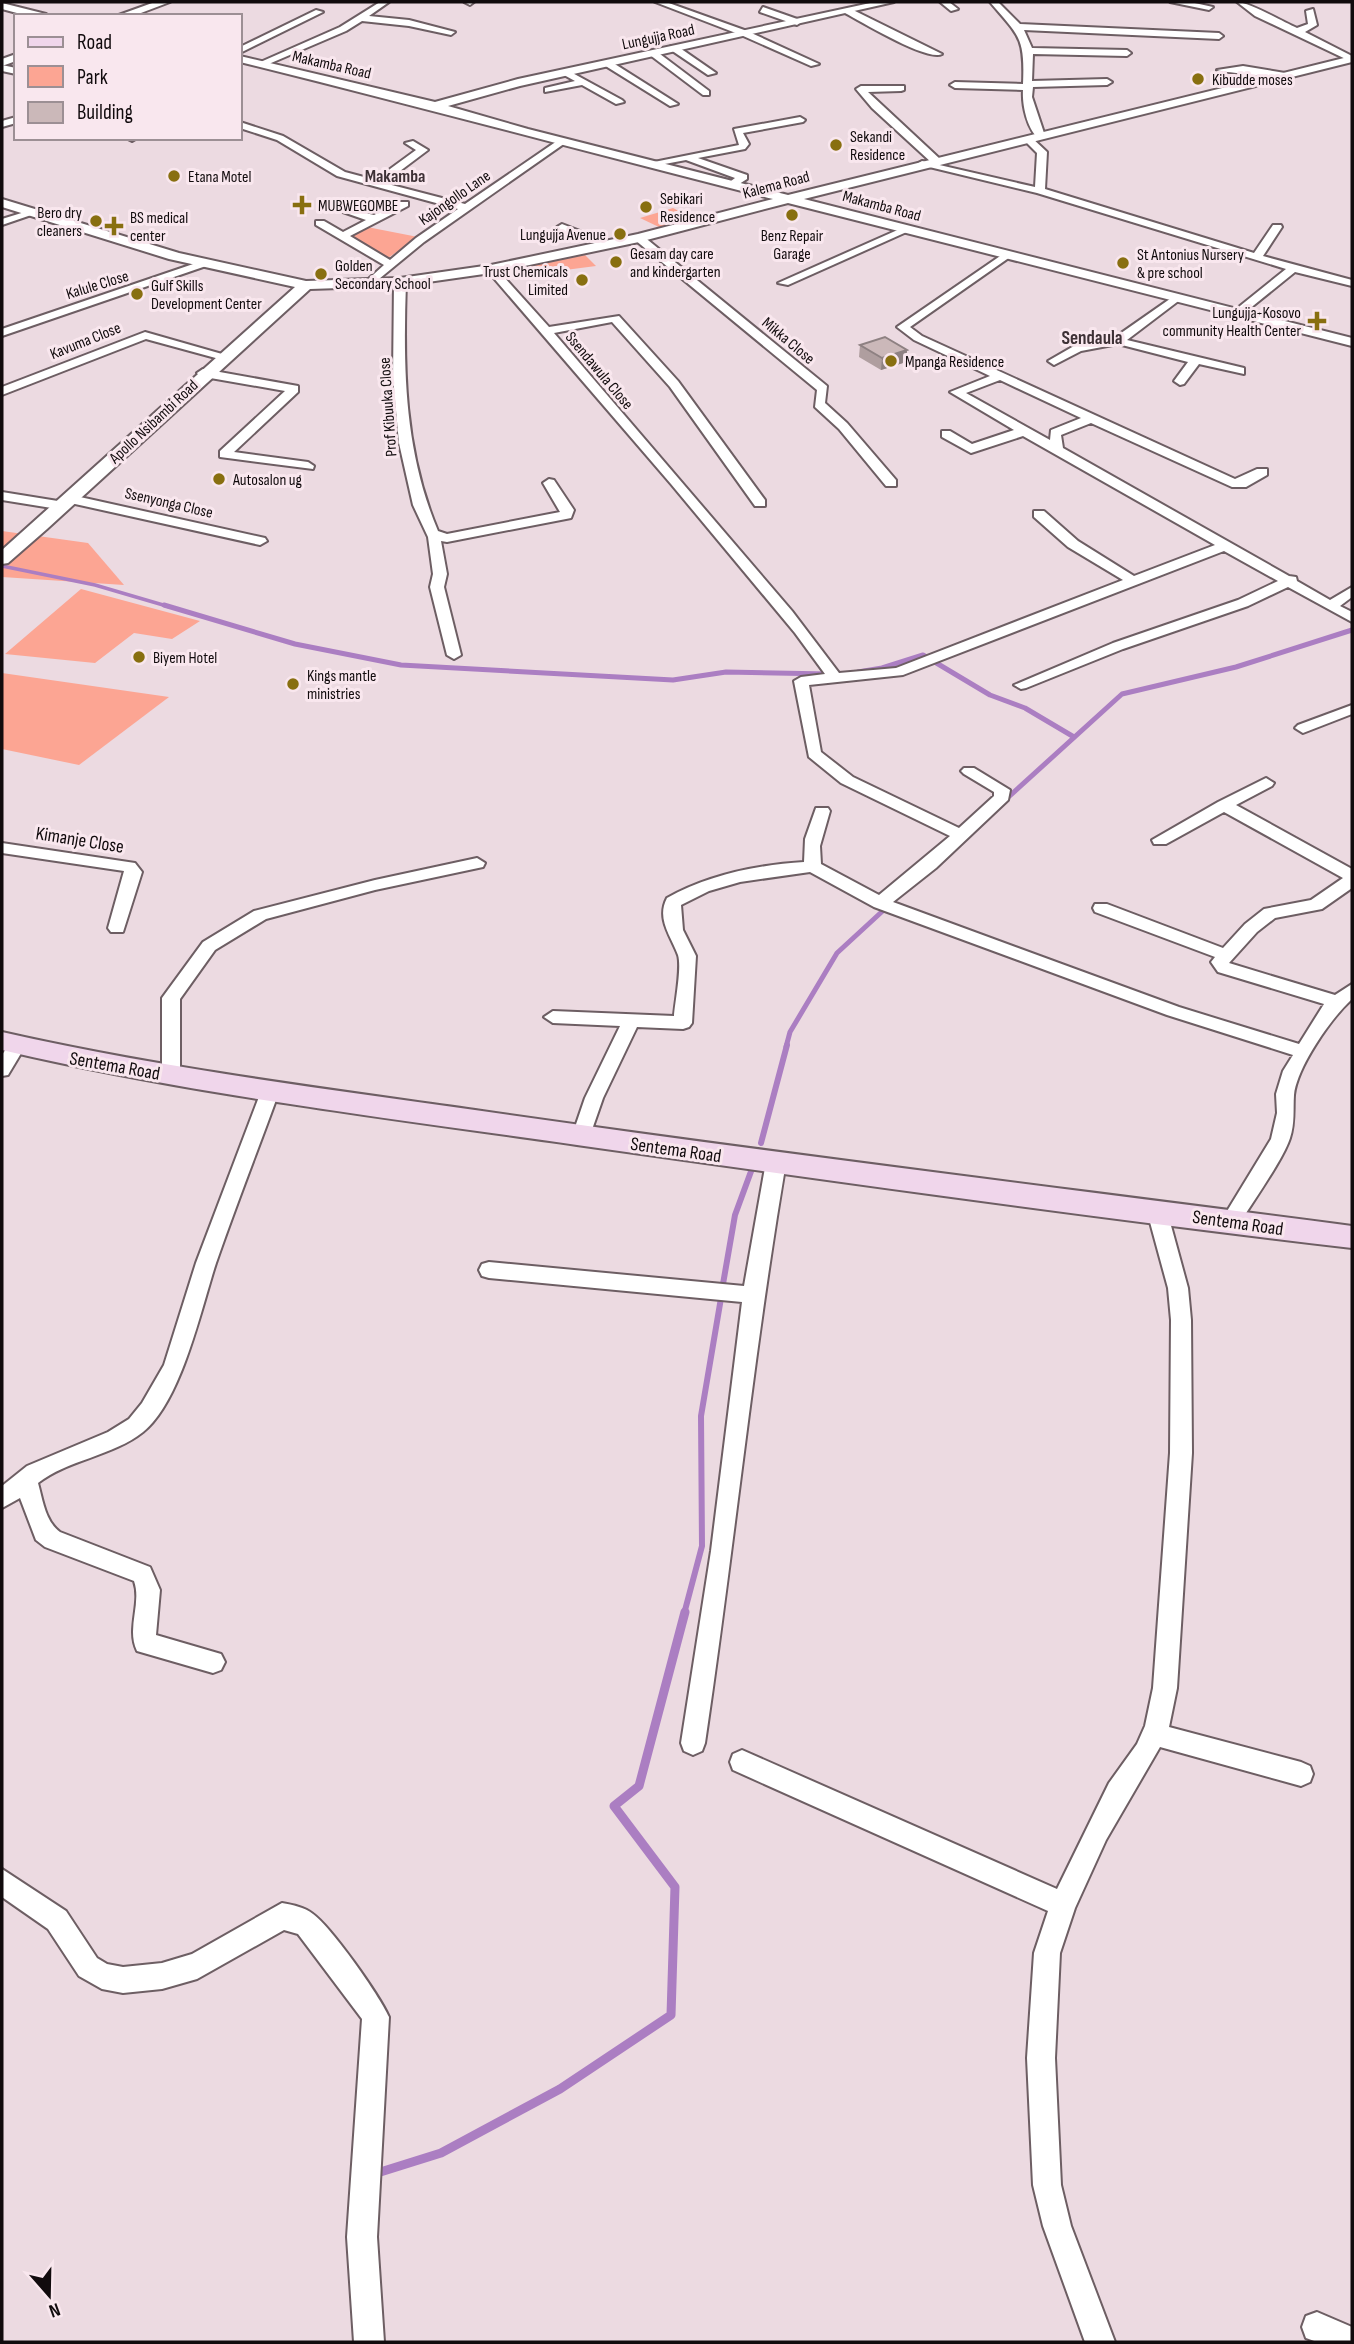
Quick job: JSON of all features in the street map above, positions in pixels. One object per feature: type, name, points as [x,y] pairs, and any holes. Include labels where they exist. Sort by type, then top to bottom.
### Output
[{"type":"main road","name":"Sentema Road","points":[[9,1043],[171,1075],[581,1136],[1352,1237]]},
{"type":"street","points":[[127,14],[165,2]]},
{"type":"street","points":[[261,64],[362,18],[385,2]]},
{"type":"street","points":[[664,2],[814,64]]},
{"type":"street","name":"Lungujja Road","points":[[435,106],[567,72],[797,22],[853,6],[889,2]]},
{"type":"street","points":[[944,2],[954,9]]},
{"type":"street","points":[[994,2],[1017,27],[1029,51],[1030,109],[1034,137],[1042,152],[1040,191]]},
{"type":"street","points":[[1166,2],[1169,13]]},
{"type":"street","points":[[1174,2],[1209,7]]},
{"type":"street","points":[[1241,2],[1258,14],[1352,59]]},
{"type":"street","points":[[853,6],[907,42],[938,54]]},
{"type":"street","points":[[4,8],[32,14]]},
{"type":"street","points":[[763,10],[797,22]]},
{"type":"street","points":[[1301,33],[1301,29],[1313,25],[1310,10]]},
{"type":"street","points":[[242,50],[316,14]]},
{"type":"street","points":[[362,18],[409,23],[451,32]]},
{"type":"street","points":[[1171,24],[1174,36]]},
{"type":"street","points":[[1017,27],[1062,27],[1219,37]]},
{"type":"street","points":[[674,48],[711,74]]},
{"type":"street","points":[[1029,51],[1127,53]]},
{"type":"street","points":[[653,53],[706,93]]},
{"type":"street","name":"Makamba Road","points":[[242,59],[435,106],[906,230],[1352,342]]},
{"type":"street","name":"Kalema Road","points":[[2,203],[202,264],[306,285],[400,282],[491,269],[639,238],[922,164],[1352,59]]},
{"type":"street","points":[[607,63],[673,104]]},
{"type":"street","points":[[1222,70],[1243,69],[1285,76]]},
{"type":"street","points":[[567,72],[619,102]]},
{"type":"street","points":[[548,90],[583,82]]},
{"type":"street","points":[[955,85],[1107,82]]},
{"type":"street","points":[[901,88],[861,89],[936,161]]},
{"type":"street","points":[[654,163],[742,147],[744,144],[737,131],[800,120]]},
{"type":"street","points":[[242,126],[280,138],[341,174],[467,208]]},
{"type":"street","name":"Kajongollo Lane","points":[[368,285],[421,240],[562,141]]},
{"type":"street","points":[[377,183],[424,150],[410,143]]},
{"type":"street","points":[[685,157],[743,177],[732,184]]},
{"type":"street","points":[[922,164],[1040,191],[1292,269],[1352,283]]},
{"type":"street","points":[[341,237],[404,204]]},
{"type":"street","points":[[347,210],[375,219]]},
{"type":"street","points":[[2,222],[32,213]]},
{"type":"street","points":[[320,223],[391,265]]},
{"type":"street","points":[[562,227],[607,245]]},
{"type":"street","points":[[1256,258],[1277,227]]},
{"type":"street","points":[[783,283],[906,230]]},
{"type":"street","name":"Mikka Close","points":[[639,238],[823,389],[819,404],[843,426],[891,483]]},
{"type":"street","points":[[1006,255],[903,327],[918,338],[1236,484],[1262,472]]},
{"type":"street","name":"Kalule Close","points":[[2,332],[45,316],[121,294],[202,264]]},
{"type":"street","name":"Ssendawula Close","points":[[491,269],[548,331],[684,492],[832,673]]},
{"type":"street","points":[[1238,312],[1292,269]]},
{"type":"street","name":"Prof Kibuuka Close","points":[[400,282],[398,322],[406,454],[415,496],[431,531],[441,577],[438,587],[454,655]]},
{"type":"street","name":"Apollo Nsibambi Road","points":[[2,559],[67,503],[204,373],[306,285]]},
{"type":"street","points":[[1118,341],[1177,297]]},
{"type":"street","points":[[548,331],[615,318],[674,384],[761,503]]},
{"type":"street","name":"Kavuma Close","points":[[2,391],[145,335],[223,356]]},
{"type":"street","points":[[1054,360],[1078,348],[1118,341],[1240,371]]},
{"type":"street","points":[[1180,381],[1196,360]]},
{"type":"street","points":[[204,373],[294,389],[224,454],[308,466]]},
{"type":"street","points":[[1000,376],[957,392],[1291,580],[1352,618]]},
{"type":"street","points":[[1057,449],[1055,433],[1091,418]]},
{"type":"street","points":[[946,434],[971,449],[1026,431]]},
{"type":"street","points":[[431,531],[447,538],[500,525],[518,525],[566,515],[566,510],[549,483]]},
{"type":"street","name":"Ssenyonga Close","points":[[2,496],[137,512],[260,541]]},
{"type":"street","points":[[1040,514],[1073,544],[1133,581]]},
{"type":"street","points":[[960,835],[847,780],[814,754],[801,681],[832,673],[898,672],[1227,545]]},
{"type":"street","points":[[1021,685],[1118,646],[1243,603],[1291,580]]},
{"type":"street","points":[[1332,606],[1352,592]]},
{"type":"street","points":[[1303,728],[1352,709]]},
{"type":"street","points":[[880,903],[930,864],[1002,797],[1002,790],[969,771]]},
{"type":"street","points":[[1160,840],[1266,783]]},
{"type":"street","points":[[1224,805],[1352,878],[1316,905],[1270,913],[1251,928],[1220,962],[1224,968],[1345,999]]},
{"type":"street","points":[[813,867],[812,849],[822,811]]},
{"type":"street","name":"Kimanje Close","points":[[2,848],[129,867],[134,872],[117,928]]},
{"type":"street","points":[[171,1075],[171,998],[209,946],[260,915],[374,885],[477,863]]},
{"type":"street","points":[[553,1017],[683,1023],[687,956],[674,940],[671,924],[673,902],[690,891],[738,878],[813,867],[880,903],[1173,1011],[1304,1052]]},
{"type":"street","points":[[1101,908],[1226,955]]},
{"type":"street","points":[[1231,1221],[1280,1140],[1288,1082],[1329,1010],[1345,999]]},
{"type":"street","points":[[581,1136],[601,1082],[628,1026],[634,1020]]},
{"type":"street","points":[[2,1070],[9,1043]]},
{"type":"street","points":[[2,1499],[26,1479],[116,1438],[137,1424],[150,1409],[174,1366],[206,1263],[271,1089]]},
{"type":"street","points":[[693,1743],[722,1551],[753,1295],[776,1162]]},
{"type":"street","points":[[1100,2342],[1057,2226],[1048,2185],[1043,2135],[1041,2058],[1047,1953],[1063,1905],[1118,1792],[1146,1752],[1154,1734],[1165,1688],[1181,1440],[1181,1320],[1178,1288],[1157,1211]]},
{"type":"street","points":[[489,1270],[753,1295]]},
{"type":"street","points":[[26,1479],[36,1516],[44,1533],[53,1540],[142,1574],[149,1591],[143,1630],[145,1643],[213,1662]]},
{"type":"street","points":[[1154,1734],[1301,1774]]},
{"type":"street","points":[[742,1762],[1063,1905]]},
{"type":"street","points":[[2,1882],[57,1920],[88,1967],[102,1976],[123,1980],[162,1976],[197,1966],[282,1916],[300,1920],[307,1926],[369,2005],[374,2017],[376,2032],[362,2237],[369,2342]]},
{"type":"street","points":[[1317,2327],[1352,2342]]},
{"type":"green space","points":[[673,208],[696,220],[661,228],[640,218]]},
{"type":"green space","points":[[367,227],[418,237],[388,258],[350,236]]},
{"type":"green space","points":[[585,255],[596,266],[542,273],[505,270]]},
{"type":"green space","points":[[2,531],[88,543],[124,585],[2,577]]},
{"type":"green space","points":[[81,589],[200,621],[172,639],[134,633],[95,663],[5,654]]},
{"type":"green space","points":[[2,673],[169,697],[79,765],[2,749]]},
{"type":"building","points":[[885,337],[907,350],[882,358],[860,345]]},
{"type":"waterway","points":[[2,566],[95,585],[170,607]]},
{"type":"waterway","points":[[164,605],[295,644],[401,665],[673,680],[726,672],[829,674]]},
{"type":"waterway","points":[[1004,801],[1122,694],[1236,667],[1352,630]]},
{"type":"waterway","points":[[858,672],[882,668],[923,655],[990,695],[1025,708],[1074,737]]},
{"type":"waterway","points":[[786,1047],[790,1032],[837,953],[887,907]]},
{"type":"waterway","points":[[761,1143],[787,1045]]},
{"type":"waterway","points":[[723,1284],[735,1215],[753,1166]]},
{"type":"waterway","points":[[684,1614],[702,1546],[701,1416],[721,1298]]},
{"type":"waterway","points":[[374,2174],[441,2153],[560,2089],[671,2015],[675,1887],[614,1806],[639,1786],[685,1612]]},
{"type":"place","name":"Kibudde moses","points":[[1198,79]]},
{"type":"place","name":"Sekandi Residence","points":[[836,145]]},
{"type":"place","name":"Etana Motel","points":[[174,176]]},
{"type":"place","name":"MUBWEGOMBE","points":[[302,205]]},
{"type":"place","name":"Sebikari Residence","points":[[646,207]]},
{"type":"place","name":"Benz Repair Garage","points":[[792,215]]},
{"type":"place","name":"Bero dry cleaners","points":[[96,221]]},
{"type":"place","name":"BS medical center","points":[[114,226]]},
{"type":"place","name":"Lungujja Avenue","points":[[620,234]]},
{"type":"place","name":"Gesam day care and kindergarten","points":[[616,262]]},
{"type":"place","name":"St Antonius Nursery & pre school","points":[[1123,263]]},
{"type":"place","name":"Golden Secondary School","points":[[321,274]]},
{"type":"place","name":"Trust Chemicals Limited","points":[[582,280]]},
{"type":"place","name":"Gulf Skills Development Center","points":[[137,294]]},
{"type":"place","name":"Lungujja-Kosovo community Health Center","points":[[1317,321]]},
{"type":"place","name":"Mpanga Residence","points":[[891,361]]},
{"type":"place","name":"Autosalon ug","points":[[219,479]]},
{"type":"place","name":"Biyem Hotel","points":[[139,657]]},
{"type":"place","name":"Kings mantle ministries","points":[[293,684]]},
{"type":"district","name":"Makamba","points":[[395,176]]},
{"type":"district","name":"Sendaula","points":[[1092,337]]}]
